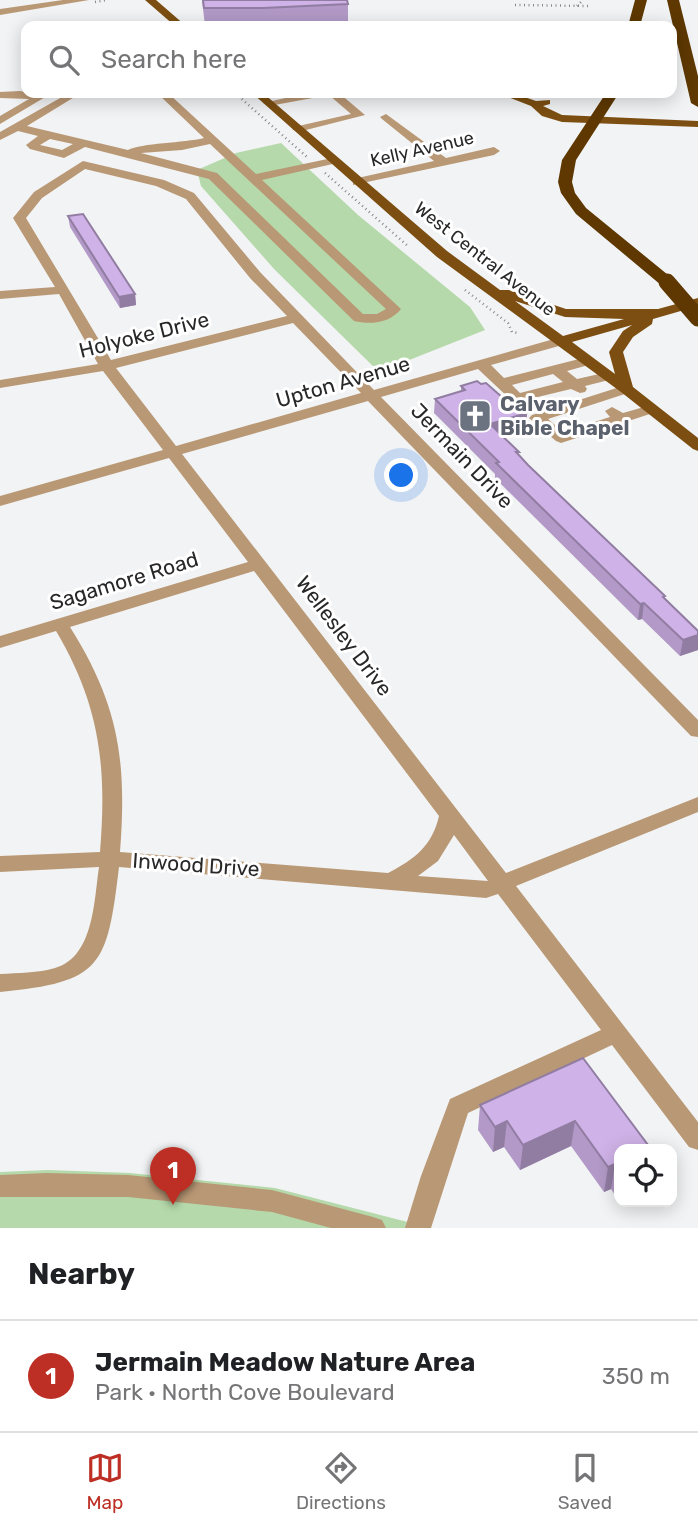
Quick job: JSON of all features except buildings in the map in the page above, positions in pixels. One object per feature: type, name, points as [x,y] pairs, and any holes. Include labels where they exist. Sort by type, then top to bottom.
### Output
[{"type":"highway","points":[[636,21],[641,0]]},
{"type":"highway","points":[[673,0],[698,103]]},
{"type":"highway","points":[[609,98],[569,160],[565,182],[568,193],[581,211],[667,282],[698,318]]},
{"type":"main road","points":[[150,0],[175,21]]},
{"type":"main road","name":"West Central Avenue","points":[[263,98],[442,254],[626,389],[698,446]]},
{"type":"main road","points":[[518,98],[535,104],[540,111],[580,120],[596,118],[698,124]]},
{"type":"main road","points":[[484,286],[565,313],[658,313]]},
{"type":"main road","name":"Upton Avenue","points":[[561,341],[698,302]]},
{"type":"main road","points":[[626,389],[626,380],[616,352],[618,345],[628,334],[658,313]]},
{"type":"street","points":[[0,12],[84,0]]},
{"type":"street","points":[[0,95],[21,94]]},
{"type":"street","points":[[0,121],[37,98]]},
{"type":"street","points":[[0,137],[68,98]]},
{"type":"street","points":[[167,98],[394,309],[391,313],[369,320],[359,318],[182,146]]},
{"type":"street","points":[[269,103],[297,98]]},
{"type":"street","points":[[298,129],[359,115],[339,98]]},
{"type":"street","points":[[386,117],[443,162]]},
{"type":"street","points":[[19,128],[213,176]]},
{"type":"street","points":[[48,135],[32,145],[64,154],[84,144]]},
{"type":"street","points":[[130,154],[136,150],[182,146],[211,140]]},
{"type":"street","name":"Kelly Avenue","points":[[357,182],[494,151]]},
{"type":"street","points":[[253,178],[333,160]]},
{"type":"street","name":"Wellesley Drive","points":[[83,165],[38,195],[10,218],[62,290],[107,366],[698,1140]]},
{"type":"street","name":"Jermain Drive","points":[[83,165],[160,183],[190,196],[255,275],[698,731]]},
{"type":"street","points":[[0,295],[62,290]]},
{"type":"street","name":"Holyoke Drive","points":[[0,384],[39,380],[107,366],[296,318]]},
{"type":"street","name":"Upton Avenue","points":[[0,501],[561,341]]},
{"type":"street","points":[[512,355],[535,375]]},
{"type":"street","points":[[502,383],[587,361]]},
{"type":"street","points":[[481,364],[517,398],[608,376]]},
{"type":"street","points":[[556,369],[621,418]]},
{"type":"street","points":[[626,389],[537,418],[561,438],[651,409]]},
{"type":"street","name":"Sagamore Road","points":[[0,642],[260,564]]},
{"type":"street","points":[[0,983],[49,978],[68,972],[83,962],[94,944],[105,905],[113,800],[111,757],[101,706],[85,665],[60,624]]},
{"type":"street","name":"Inwood Drive","points":[[0,864],[108,859],[163,861],[486,890],[698,804]]},
{"type":"street","points":[[392,881],[418,868],[434,851],[445,837],[450,814]]},
{"type":"street","points":[[418,1228],[458,1106],[617,1033]]},
{"type":"street","points":[[0,1185],[128,1186],[272,1201],[373,1228]]},
{"type":"path","points":[[530,0],[531,5]]},
{"type":"path","points":[[577,6],[583,0]]},
{"type":"path","points":[[515,5],[590,6]]},
{"type":"path","points":[[512,332],[518,333]]},
{"type":"green space","points":[[281,143],[358,215],[470,307],[485,330],[379,372],[275,270],[201,186],[197,170],[236,153]]},
{"type":"green space","points":[[48,1170],[130,1173],[275,1188],[431,1228],[0,1228],[0,1172]]},
{"type":"place","name":"Calvary Bible Chapel","points":[[475,416]]},
{"type":"place","name":"Jermain Meadow Nature Area","points":[[173,1205]]}]
